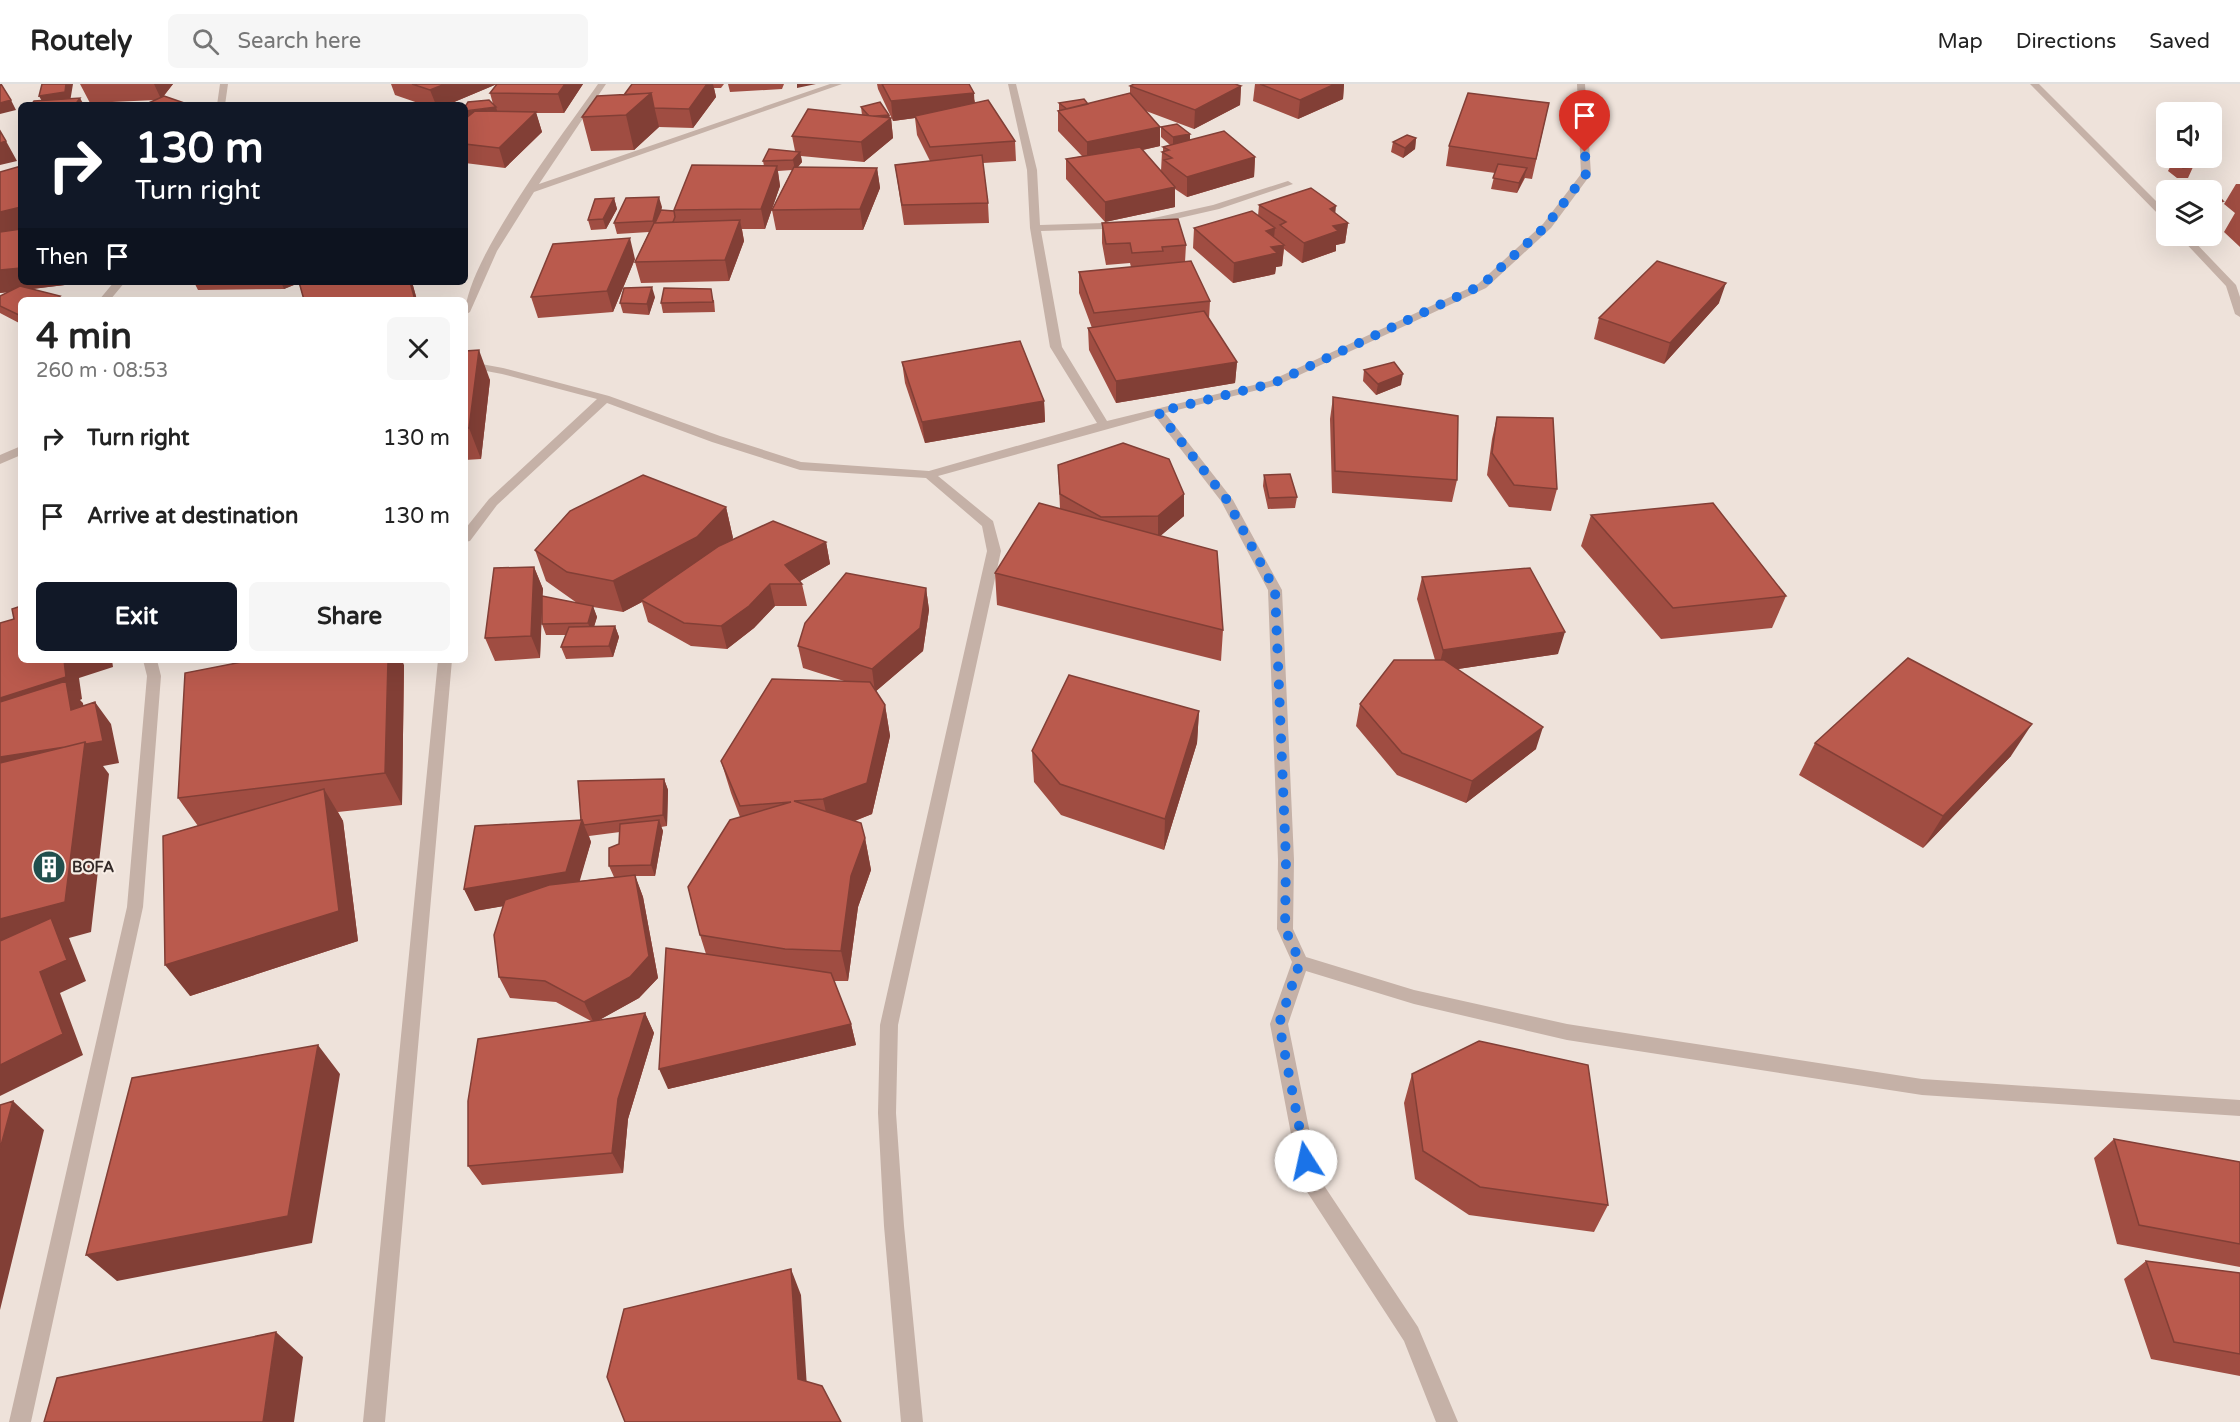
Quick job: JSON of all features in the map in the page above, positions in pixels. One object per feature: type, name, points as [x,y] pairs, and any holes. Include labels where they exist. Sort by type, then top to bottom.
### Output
[{"type":"street","points":[[222,102],[225,84]]},
{"type":"street","points":[[468,305],[492,251],[530,190],[602,84]]},
{"type":"street","points":[[530,190],[839,84]]},
{"type":"street","points":[[1012,84],[1032,170],[1035,228],[1056,347],[1104,425]]},
{"type":"street","points":[[468,365],[503,371],[605,398],[716,440],[800,466],[929,475],[1104,425],[1274,383],[1482,285],[1546,226],[1586,174],[1581,84]]},
{"type":"street","points":[[2034,84],[2156,207]]},
{"type":"street","points":[[1035,228],[1136,225],[1216,207],[1288,184]]},
{"type":"street","points":[[2194,246],[2231,285],[2240,314]]},
{"type":"street","points":[[107,297],[117,285]]},
{"type":"street","points":[[468,534],[493,502],[605,398]]},
{"type":"street","points":[[1158,412],[1227,500],[1275,590],[1286,860],[1285,929],[1300,962],[1279,1024],[1310,1181],[1411,1334],[1447,1422]]},
{"type":"street","points":[[0,460],[18,451]]},
{"type":"street","points":[[912,1422],[888,1124],[889,1025],[994,551],[988,524],[929,475]]},
{"type":"street","points":[[20,1422],[135,908],[154,676],[151,663]]},
{"type":"street","points":[[374,1422],[445,663]]},
{"type":"street","points":[[1300,962],[1414,998],[1567,1032],[1910,1086],[2240,1107]]},
{"type":"building","points":[[1,84],[11,100],[0,103]]},
{"type":"building","points":[[42,84],[66,84],[65,92],[39,96]]},
{"type":"building","points":[[412,84],[445,84],[430,90]]},
{"type":"building","points":[[497,84],[565,84],[558,94],[490,93]]},
{"type":"building","points":[[632,84],[707,84],[689,109],[654,108],[651,93],[624,95]]},
{"type":"building","points":[[882,84],[969,84],[974,93],[891,101]]},
{"type":"building","points":[[1134,84],[1235,84],[1241,86],[1195,110],[1130,86]]},
{"type":"building","points":[[1260,84],[1335,84],[1300,100]]},
{"type":"building","points":[[651,93],[626,115],[582,117],[597,96]]},
{"type":"building","points":[[1130,93],[1160,127],[1087,142],[1058,111]]},
{"type":"building","points":[[1468,93],[1549,103],[1536,159],[1449,146]]},
{"type":"building","points":[[164,96],[181,102],[151,102]]},
{"type":"building","points":[[80,98],[77,102],[34,101]]},
{"type":"building","points":[[1084,99],[1088,104],[1067,109],[1059,103]]},
{"type":"building","points":[[489,100],[496,107],[468,111],[468,102]]},
{"type":"building","points":[[988,100],[1015,141],[930,147],[915,116]]},
{"type":"building","points":[[880,102],[889,115],[869,116],[861,107]]},
{"type":"building","points":[[808,109],[891,118],[861,142],[792,136]]},
{"type":"building","points":[[475,111],[536,112],[499,148],[468,144],[468,117]]},
{"type":"building","points":[[1177,124],[1190,134],[1173,137],[1161,127]]},
{"type":"building","points":[[0,131],[6,141],[0,143]]},
{"type":"building","points":[[1224,131],[1255,157],[1187,177],[1164,160],[1172,158],[1162,152],[1169,150],[1163,147]]},
{"type":"building","points":[[1407,135],[1416,138],[1405,148],[1393,142]]},
{"type":"building","points":[[1140,147],[1175,187],[1105,202],[1066,159]]},
{"type":"building","points":[[769,149],[800,152],[793,160],[763,161]]},
{"type":"building","points":[[982,155],[988,203],[902,205],[895,165]]},
{"type":"building","points":[[1498,164],[1527,168],[1519,183],[1493,178]]},
{"type":"building","points":[[692,165],[777,166],[761,209],[674,210]]},
{"type":"building","points":[[18,167],[18,208],[0,212],[0,172]]},
{"type":"building","points":[[794,167],[877,168],[860,209],[772,210]]},
{"type":"building","points":[[1311,188],[1336,206],[1330,209],[1348,223],[1333,226],[1338,231],[1304,243],[1280,225],[1286,222],[1259,205]]},
{"type":"building","points":[[659,197],[653,221],[614,223],[626,198]]},
{"type":"building","points":[[614,198],[603,219],[588,220],[595,199]]},
{"type":"building","points":[[661,210],[674,211],[673,222],[655,223]]},
{"type":"building","points":[[1252,211],[1275,228],[1266,231],[1284,245],[1271,247],[1277,253],[1234,263],[1194,228]]},
{"type":"building","points":[[1178,219],[1186,245],[1162,247],[1163,251],[1132,253],[1130,243],[1106,244],[1102,223]]},
{"type":"building","points":[[740,220],[725,260],[635,262],[654,223]]},
{"type":"building","points":[[18,229],[18,268],[0,270],[0,232]]},
{"type":"building","points":[[630,238],[607,291],[531,297],[553,244]]},
{"type":"building","points":[[1191,261],[1210,301],[1094,313],[1079,272]]},
{"type":"building","points":[[1657,261],[1726,283],[1670,343],[1599,318]]},
{"type":"building","points":[[300,285],[411,285],[414,297],[303,297]]},
{"type":"building","points":[[20,286],[60,296],[18,297],[18,315],[0,306],[0,296]]},
{"type":"building","points":[[652,287],[647,304],[620,303],[624,288]]},
{"type":"building","points":[[664,288],[711,289],[713,302],[661,303]]},
{"type":"building","points":[[1204,311],[1237,362],[1116,381],[1088,328]]},
{"type":"building","points":[[1020,341],[1044,401],[922,422],[902,362]]},
{"type":"building","points":[[479,350],[469,428],[468,428],[468,351]]},
{"type":"building","points":[[1394,362],[1403,374],[1378,384],[1364,370]]},
{"type":"building","points":[[1333,397],[1458,416],[1457,480],[1335,471]]},
{"type":"building","points":[[1497,417],[1553,418],[1557,489],[1514,485],[1492,453]]},
{"type":"building","points":[[1123,443],[1169,459],[1184,494],[1158,516],[1101,517],[1060,494],[1058,465]]},
{"type":"building","points":[[1290,474],[1297,497],[1269,498],[1264,475]]},
{"type":"building","points":[[643,475],[726,507],[697,537],[613,581],[567,572],[535,550],[570,511]]},
{"type":"building","points":[[1039,503],[1217,551],[1223,630],[995,573]]},
{"type":"building","points":[[1713,503],[1786,596],[1673,608],[1591,515]]},
{"type":"building","points":[[773,521],[826,542],[785,565],[802,584],[770,584],[749,606],[721,626],[684,623],[641,600],[719,546]]},
{"type":"building","points":[[534,567],[531,636],[485,638],[494,568]]},
{"type":"building","points":[[1530,568],[1565,632],[1443,650],[1422,577]]},
{"type":"building","points":[[846,573],[926,588],[920,628],[872,669],[798,646],[805,623]]},
{"type":"building","points":[[542,596],[593,606],[588,623],[542,624]]},
{"type":"building","points":[[18,607],[18,663],[64,663],[66,677],[0,698],[0,623],[14,619],[12,609]]},
{"type":"building","points":[[615,626],[609,646],[561,647],[569,627]]},
{"type":"building","points":[[1908,658],[2032,724],[1943,816],[1815,743]]},
{"type":"building","points":[[1394,660],[1444,660],[1543,727],[1472,781],[1402,753],[1360,704]]},
{"type":"building","points":[[237,663],[388,663],[385,773],[178,798],[185,673]]},
{"type":"building","points":[[1069,675],[1199,711],[1165,819],[1060,784],[1032,751]]},
{"type":"building","points":[[772,679],[870,682],[885,705],[867,783],[823,799],[794,801],[861,823],[865,838],[851,876],[841,951],[785,949],[700,935],[688,887],[730,820],[791,802],[740,806],[721,761]]},
{"type":"building","points":[[66,681],[71,710],[95,702],[103,741],[0,757],[0,702]]},
{"type":"building","points":[[85,742],[65,902],[0,919],[0,763]]},
{"type":"building","points":[[664,779],[663,815],[584,825],[581,820],[578,781]]},
{"type":"building","points":[[324,789],[339,911],[165,965],[163,836]]},
{"type":"building","points":[[582,820],[566,872],[464,889],[475,826]]},
{"type":"building","points":[[659,820],[651,865],[609,866],[609,848],[619,844],[620,824]]},
{"type":"building","points":[[635,875],[649,956],[630,977],[584,1002],[545,981],[499,977],[494,935],[505,900],[549,885]]},
{"type":"building","points":[[51,918],[67,960],[40,972],[63,1034],[0,1065],[0,941]]},
{"type":"building","points":[[666,948],[831,973],[851,1024],[659,1069]]},
{"type":"building","points":[[645,1013],[618,1099],[612,1153],[468,1166],[468,1101],[478,1039]]},
{"type":"building","points":[[1479,1041],[1588,1065],[1608,1205],[1480,1187],[1423,1151],[1412,1074]]},
{"type":"building","points":[[318,1045],[288,1216],[86,1255],[132,1078]]},
{"type":"building","points":[[13,1101],[0,1149],[0,1105]]},
{"type":"building","points":[[2114,1139],[2240,1162],[2240,1244],[2139,1225]]},
{"type":"building","points":[[2146,1261],[2240,1273],[2240,1354],[2174,1342]]},
{"type":"building","points":[[791,1269],[798,1379],[822,1386],[841,1422],[625,1422],[607,1377],[624,1309]]},
{"type":"building","points":[[276,1332],[263,1422],[44,1422],[57,1378]]},
{"type":"place","name":"BOFA","points":[[49,867]]},
{"type":"route","points":[[1306,1161],[1279,1024],[1300,962],[1285,929],[1286,860],[1275,590],[1227,500],[1158,412],[1274,383],[1482,285],[1546,226],[1586,174],[1585,152]]}]
